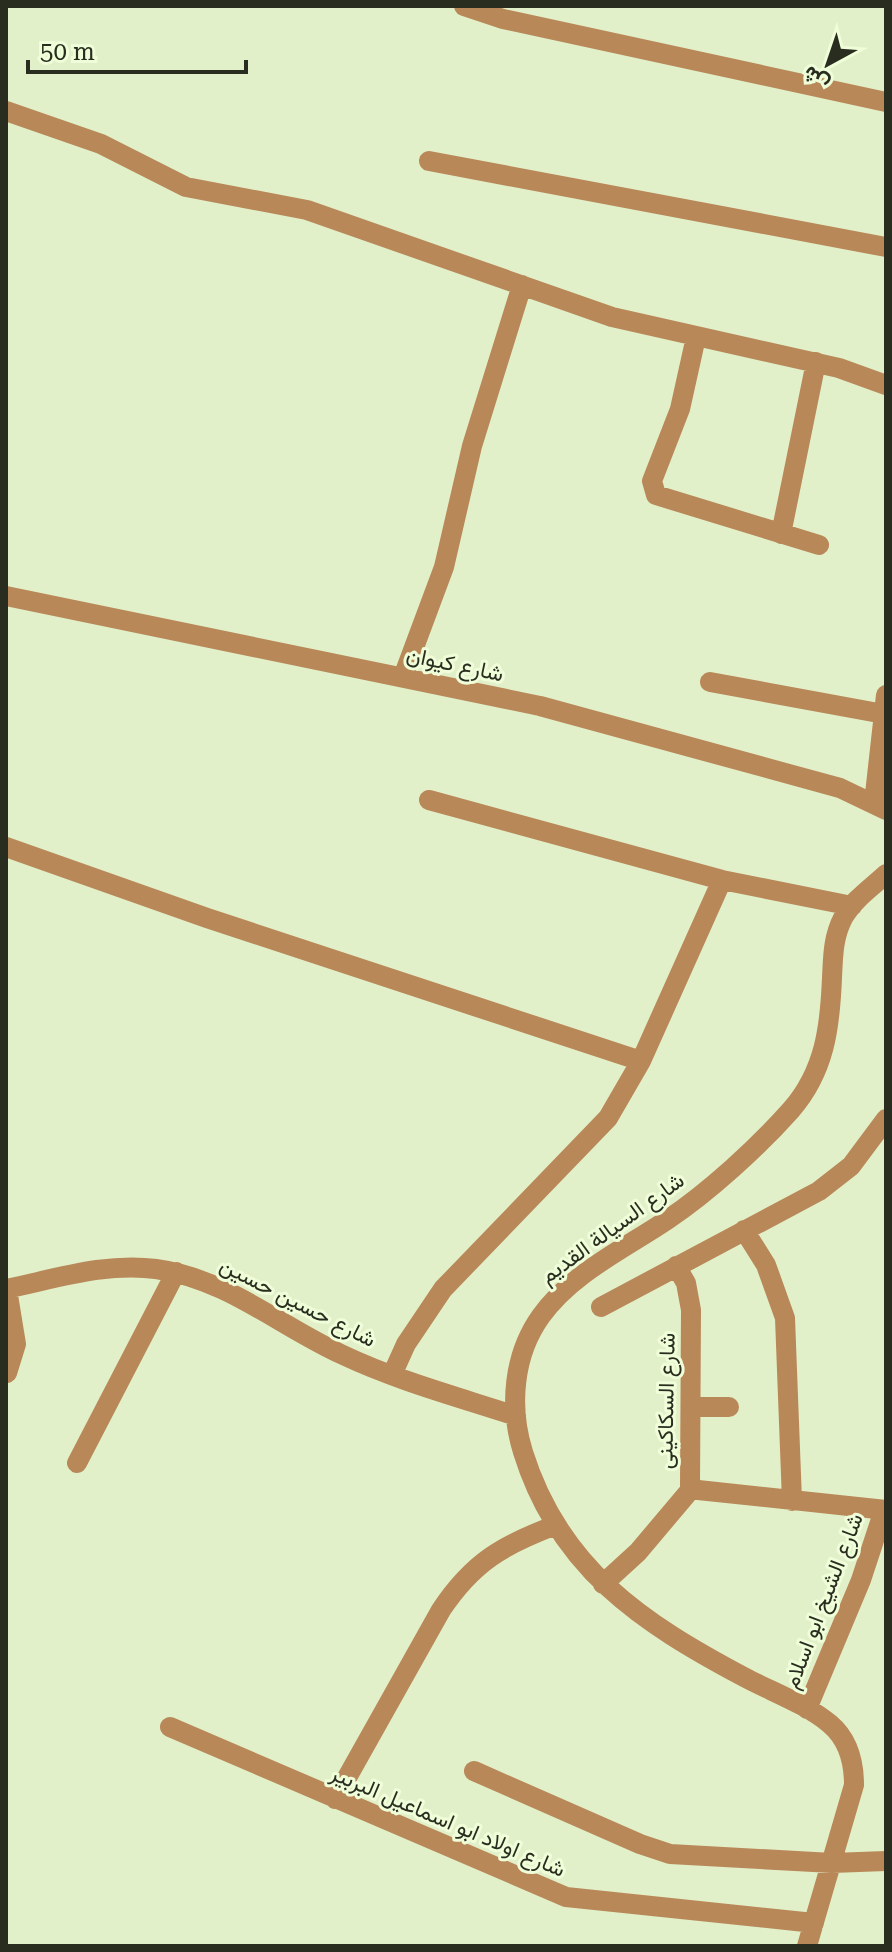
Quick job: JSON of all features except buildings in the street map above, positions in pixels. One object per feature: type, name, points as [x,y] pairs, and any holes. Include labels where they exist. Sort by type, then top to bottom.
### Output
[{"type":"street","points":[[464,6],[503,19],[886,102]]},
{"type":"street","points":[[6,111],[101,144],[186,187],[307,210],[612,317],[816,362],[886,385]]},
{"type":"street","points":[[429,161],[886,247]]},
{"type":"street","points":[[403,677],[447,558],[472,446],[522,285]]},
{"type":"street","points":[[696,337],[680,409],[654,474],[652,488],[662,499],[819,545]]},
{"type":"street","points":[[781,534],[816,362]]},
{"type":"street","name":"شارع كيوان","points":[[6,596],[403,677],[602,722],[840,788],[880,806]]},
{"type":"street","points":[[710,682],[885,704],[880,806]]},
{"type":"street","points":[[429,800],[722,880],[852,906]]},
{"type":"street","points":[[6,847],[207,918],[641,1061]]},
{"type":"street","name":"شارع السيالة القديم","points":[[807,1946],[854,1785],[854,1769],[844,1739],[807,1709],[663,1633],[603,1584],[556,1525],[530,1472],[516,1416],[515,1396],[521,1357],[533,1329],[549,1305],[579,1278],[688,1204],[781,1121],[805,1092],[828,1040],[834,942],[852,906],[886,874]]},
{"type":"street","points":[[392,1375],[418,1325],[443,1289],[587,1144],[620,1100],[641,1061],[722,880]]},
{"type":"street","points":[[601,1307],[836,1179],[886,1119]]},
{"type":"street","points":[[744,1230],[766,1265],[785,1318],[792,1501]]},
{"type":"street","name":"شارع السكاكينى","points":[[676,1266],[690,1300],[693,1407],[689,1482],[692,1488],[885,1510]]},
{"type":"street","name":"شارع حسين حسين","points":[[6,1289],[112,1267],[176,1272],[233,1292],[319,1344],[392,1375],[516,1416]]},
{"type":"street","points":[[77,1463],[176,1272]]},
{"type":"street","points":[[6,1289],[16,1344],[7,1373]]},
{"type":"street","points":[[693,1407],[729,1407]]},
{"type":"street","points":[[603,1584],[638,1552],[692,1488]]},
{"type":"street","name":"شارع الشيخ ابو اسلام","points":[[807,1709],[861,1580],[885,1510]]},
{"type":"street","points":[[335,1799],[441,1610],[460,1583],[499,1549],[556,1525]]},
{"type":"street","name":"شارع اولاد ابو اسماعيل البربير","points":[[170,1727],[566,1897],[814,1923]]},
{"type":"street","points":[[474,1771],[640,1844],[670,1854],[832,1863],[886,1861]]}]
